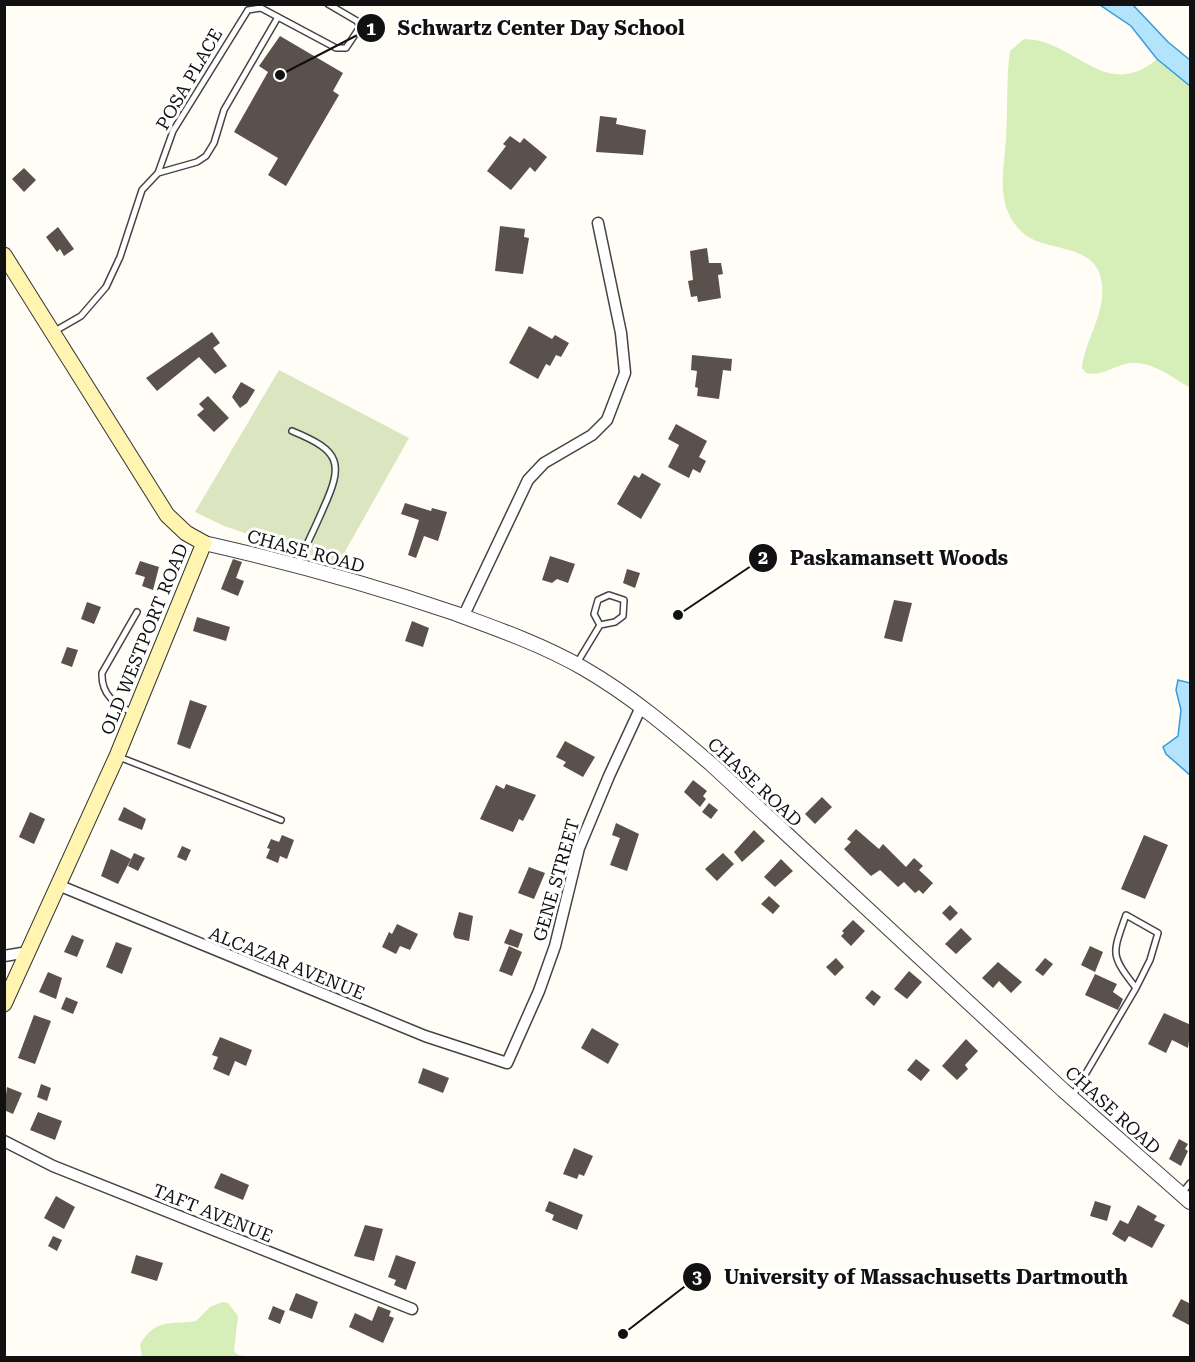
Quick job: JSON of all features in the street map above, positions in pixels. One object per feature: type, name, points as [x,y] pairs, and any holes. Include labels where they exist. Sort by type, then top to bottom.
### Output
[{"type":"main road","name":"OLD WESTPORT ROAD","points":[[4,255],[167,515],[186,533],[204,543],[117,756],[4,1004]]},
{"type":"street","points":[[463,616],[528,480],[544,463],[592,435],[607,420],[616,402],[625,373],[621,333],[598,223]]},
{"type":"street","name":"CHASE ROAD","points":[[204,543],[297,566],[463,616],[525,640],[576,665],[642,707],[711,764],[1071,1098],[1186,1198]]},
{"type":"street","name":"GENE STREET","points":[[507,1063],[539,991],[551,957],[579,848],[609,776],[642,707]]},
{"type":"street","name":"ALCAZAR AVENUE","points":[[58,885],[425,1036],[507,1063]]},
{"type":"street","points":[[4,956],[28,952]]},
{"type":"street","name":"TAFT AVENUE","points":[[4,1141],[53,1166],[412,1309]]},
{"type":"lane","name":"POSA PLACE","points":[[52,332],[81,316],[106,288],[120,257],[142,190],[158,173],[179,121],[248,10],[262,6],[336,48],[346,48],[360,27],[357,21],[328,4]]},
{"type":"lane","points":[[158,173],[197,162],[206,156],[214,143],[224,110],[278,17]]},
{"type":"lane","points":[[292,431],[315,441],[330,455],[336,471],[334,487],[297,566]]},
{"type":"lane","points":[[609,595],[624,600],[625,612],[622,618],[612,624],[600,625],[594,614],[598,600],[609,595]]},
{"type":"lane","points":[[134,714],[114,704],[101,682],[109,657],[137,612]]},
{"type":"lane","points":[[576,665],[600,625]]},
{"type":"lane","points":[[117,756],[281,820]]},
{"type":"lane","points":[[1071,1098],[1136,988],[1150,960],[1158,933],[1126,915],[1114,954],[1136,988]]},
{"type":"lane","points":[[1186,1198],[1191,1183]]},
{"type":"green space","points":[[1024,39],[1059,48],[1090,66],[1106,72],[1121,74],[1138,71],[1157,59],[1190,86],[1190,388],[1162,371],[1138,363],[1124,364],[1092,374],[1086,373],[1082,368],[1102,300],[1100,275],[1095,265],[1087,258],[1042,243],[1023,233],[1014,223],[1004,200],[1003,176],[1010,51]]},
{"type":"green space","points":[[279,370],[409,438],[338,564],[224,526],[195,512]]},
{"type":"green space","points":[[222,1302],[228,1303],[238,1316],[234,1351],[238,1355],[252,1357],[142,1357],[140,1344],[152,1330],[164,1324],[196,1321],[210,1307]]},
{"type":"water","points":[[1100,5],[1133,5],[1168,42],[1190,60],[1190,86],[1157,59],[1131,26]]},
{"type":"water","points":[[1178,680],[1190,683],[1190,775],[1166,754],[1163,747],[1178,736],[1181,710],[1176,690]]},
{"type":"building","points":[[280,36],[343,73],[333,91],[339,95],[286,186],[268,175],[278,158],[234,132],[268,72],[259,66]]},
{"type":"building","points":[[600,116],[617,118],[616,124],[646,130],[643,155],[596,152]]},
{"type":"building","points":[[510,136],[520,143],[524,138],[547,157],[535,172],[530,167],[511,190],[487,171],[506,146],[503,144]]},
{"type":"building","points":[[24,168],[36,180],[24,192],[12,179]]},
{"type":"building","points":[[500,226],[525,229],[524,237],[529,238],[523,274],[495,271]]},
{"type":"building","points":[[58,227],[74,249],[64,256],[60,249],[57,252],[46,237]]},
{"type":"building","points":[[707,248],[709,263],[721,263],[723,274],[718,275],[721,298],[698,302],[697,296],[691,297],[688,281],[693,280],[690,251]]},
{"type":"building","points":[[529,326],[552,339],[555,335],[569,343],[561,357],[556,355],[550,366],[546,364],[538,379],[509,363]]},
{"type":"building","points":[[212,332],[220,343],[213,348],[227,366],[215,374],[199,357],[157,391],[146,378]]},
{"type":"building","points":[[692,355],[732,359],[731,371],[723,370],[719,399],[697,396],[698,388],[695,387],[697,371],[691,370]]},
{"type":"building","points":[[241,382],[255,390],[247,403],[240,408],[232,397]]},
{"type":"building","points":[[208,396],[229,418],[214,432],[197,415],[204,409],[199,404]]},
{"type":"building","points":[[676,424],[707,441],[699,457],[706,461],[700,473],[693,469],[689,478],[668,467],[679,445],[668,439]]},
{"type":"building","points":[[642,473],[661,484],[641,519],[617,504],[634,475],[639,478]]},
{"type":"building","points":[[405,503],[431,511],[432,508],[447,512],[438,541],[424,536],[416,558],[408,555],[419,520],[401,514]]},
{"type":"building","points":[[550,556],[575,564],[568,583],[557,579],[552,583],[542,580]]},
{"type":"building","points":[[233,559],[242,562],[236,578],[244,581],[238,596],[221,589]]},
{"type":"building","points":[[140,561],[159,567],[153,590],[142,586],[145,577],[135,574]]},
{"type":"building","points":[[627,569],[640,573],[635,588],[623,583]]},
{"type":"building","points":[[894,600],[912,603],[902,642],[884,638]]},
{"type":"building","points":[[87,602],[101,607],[94,624],[81,619]]},
{"type":"building","points":[[197,617],[230,627],[226,641],[193,631]]},
{"type":"building","points":[[412,621],[429,628],[423,647],[405,641]]},
{"type":"building","points":[[67,647],[78,650],[72,667],[61,663]]},
{"type":"building","points":[[190,700],[207,706],[190,749],[177,744]]},
{"type":"building","points":[[565,741],[595,757],[583,777],[563,766],[566,762],[556,757]]},
{"type":"building","points":[[693,780],[707,791],[703,796],[706,799],[700,807],[684,792]]},
{"type":"building","points":[[506,784],[536,795],[523,821],[519,819],[513,832],[480,819],[496,785],[504,789]]},
{"type":"building","points":[[822,797],[832,807],[815,824],[805,814]]},
{"type":"building","points":[[709,803],[718,810],[711,819],[702,812]]},
{"type":"building","points":[[124,807],[146,819],[142,830],[118,820]]},
{"type":"building","points":[[30,812],[45,819],[34,844],[19,837]]},
{"type":"building","points":[[616,823],[639,834],[627,871],[610,865],[620,838],[612,835]]},
{"type":"building","points":[[856,829],[879,849],[883,844],[906,867],[914,858],[923,866],[919,870],[933,883],[923,894],[919,890],[915,893],[904,882],[898,887],[880,870],[871,876],[844,849],[851,842],[847,839]]},
{"type":"building","points":[[754,830],[765,841],[742,862],[734,852]]},
{"type":"building","points":[[282,835],[294,840],[287,859],[280,856],[278,863],[266,858],[270,849],[267,848],[271,839],[279,842]]},
{"type":"building","points":[[1144,835],[1168,845],[1145,899],[1121,889]]},
{"type":"building","points":[[182,846],[191,850],[186,861],[177,857]]},
{"type":"building","points":[[111,849],[131,859],[118,884],[101,876]]},
{"type":"building","points":[[134,853],[145,858],[138,871],[128,866]]},
{"type":"building","points":[[723,853],[734,864],[717,881],[705,869]]},
{"type":"building","points":[[781,859],[793,871],[775,887],[764,877]]},
{"type":"building","points":[[529,867],[545,873],[534,899],[518,893]]},
{"type":"building","points":[[769,896],[780,906],[773,914],[761,904]]},
{"type":"building","points":[[950,905],[958,913],[950,921],[942,913]]},
{"type":"building","points":[[459,912],[473,916],[469,941],[455,938],[453,934]]},
{"type":"building","points":[[853,920],[865,931],[851,946],[841,936],[844,933],[842,931]]},
{"type":"building","points":[[397,924],[418,934],[410,950],[400,946],[396,954],[382,947],[389,932],[392,934]]},
{"type":"building","points":[[961,928],[972,939],[956,954],[945,944]]},
{"type":"building","points":[[510,929],[523,934],[518,948],[504,943]]},
{"type":"building","points":[[72,935],[84,940],[77,957],[64,952]]},
{"type":"building","points":[[116,942],[132,948],[122,974],[106,967]]},
{"type":"building","points":[[509,946],[522,952],[512,976],[499,971]]},
{"type":"building","points":[[1090,946],[1103,952],[1095,972],[1081,965]]},
{"type":"building","points":[[836,958],[844,967],[835,976],[826,967]]},
{"type":"building","points":[[1045,958],[1053,964],[1043,976],[1035,970]]},
{"type":"building","points":[[998,962],[1022,982],[1011,993],[999,981],[993,988],[982,978]]},
{"type":"building","points":[[909,971],[922,982],[907,999],[894,989]]},
{"type":"building","points":[[48,972],[62,978],[56,999],[39,992]]},
{"type":"building","points":[[1095,974],[1117,984],[1113,992],[1123,999],[1118,1010],[1085,995]]},
{"type":"building","points":[[872,990],[881,997],[874,1006],[865,998]]},
{"type":"building","points":[[66,997],[78,1002],[73,1014],[61,1009]]},
{"type":"building","points":[[1164,1013],[1191,1025],[1188,1048],[1172,1040],[1166,1053],[1148,1044]]},
{"type":"building","points":[[34,1015],[51,1021],[35,1064],[18,1058]]},
{"type":"building","points":[[592,1028],[619,1044],[608,1064],[581,1048]]},
{"type":"building","points":[[220,1037],[252,1050],[246,1066],[235,1061],[229,1076],[213,1069],[218,1057],[212,1055]]},
{"type":"building","points":[[966,1039],[978,1051],[965,1065],[968,1069],[957,1080],[942,1066]]},
{"type":"building","points":[[916,1059],[930,1070],[921,1081],[907,1070]]},
{"type":"building","points":[[423,1068],[449,1078],[443,1093],[418,1083]]},
{"type":"building","points":[[41,1084],[51,1088],[47,1101],[37,1097]]},
{"type":"building","points":[[7,1087],[22,1093],[13,1114],[4,1110]]},
{"type":"building","points":[[38,1112],[62,1121],[55,1140],[30,1130]]},
{"type":"building","points":[[1179,1139],[1188,1144],[1185,1149],[1188,1151],[1181,1166],[1169,1159]]},
{"type":"building","points":[[574,1148],[593,1156],[584,1176],[579,1174],[577,1179],[563,1174]]},
{"type":"building","points":[[221,1173],[249,1185],[243,1200],[214,1188]]},
{"type":"building","points":[[56,1196],[75,1207],[64,1229],[44,1218]]},
{"type":"building","points":[[549,1201],[583,1215],[577,1230],[552,1220],[554,1215],[545,1211]]},
{"type":"building","points":[[1095,1201],[1111,1206],[1107,1221],[1090,1216]]},
{"type":"building","points":[[1138,1205],[1157,1216],[1154,1220],[1165,1225],[1152,1248],[1129,1236],[1125,1242],[1112,1234],[1120,1220],[1128,1224]]},
{"type":"building","points":[[365,1225],[383,1229],[374,1261],[354,1256]]},
{"type":"building","points":[[53,1236],[62,1240],[57,1251],[48,1246]]},
{"type":"building","points":[[136,1255],[163,1263],[157,1281],[131,1273]]},
{"type":"building","points":[[396,1255],[416,1262],[406,1290],[394,1285],[396,1280],[388,1277]]},
{"type":"building","points":[[296,1293],[318,1302],[312,1319],[289,1310]]},
{"type":"building","points":[[1181,1299],[1191,1304],[1191,1326],[1172,1316]]},
{"type":"building","points":[[273,1306],[285,1311],[280,1324],[268,1319]]},
{"type":"building","points":[[378,1306],[391,1311],[389,1316],[394,1318],[383,1343],[349,1327],[355,1313],[372,1321]]},
{"type":"place","name":"Schwartz Center Day School","points":[[280,75]]},
{"type":"place","name":"Paskamansett Woods","points":[[678,615]]},
{"type":"place","name":"University of Massachusetts Dartmouth","points":[[623,1334]]}]
